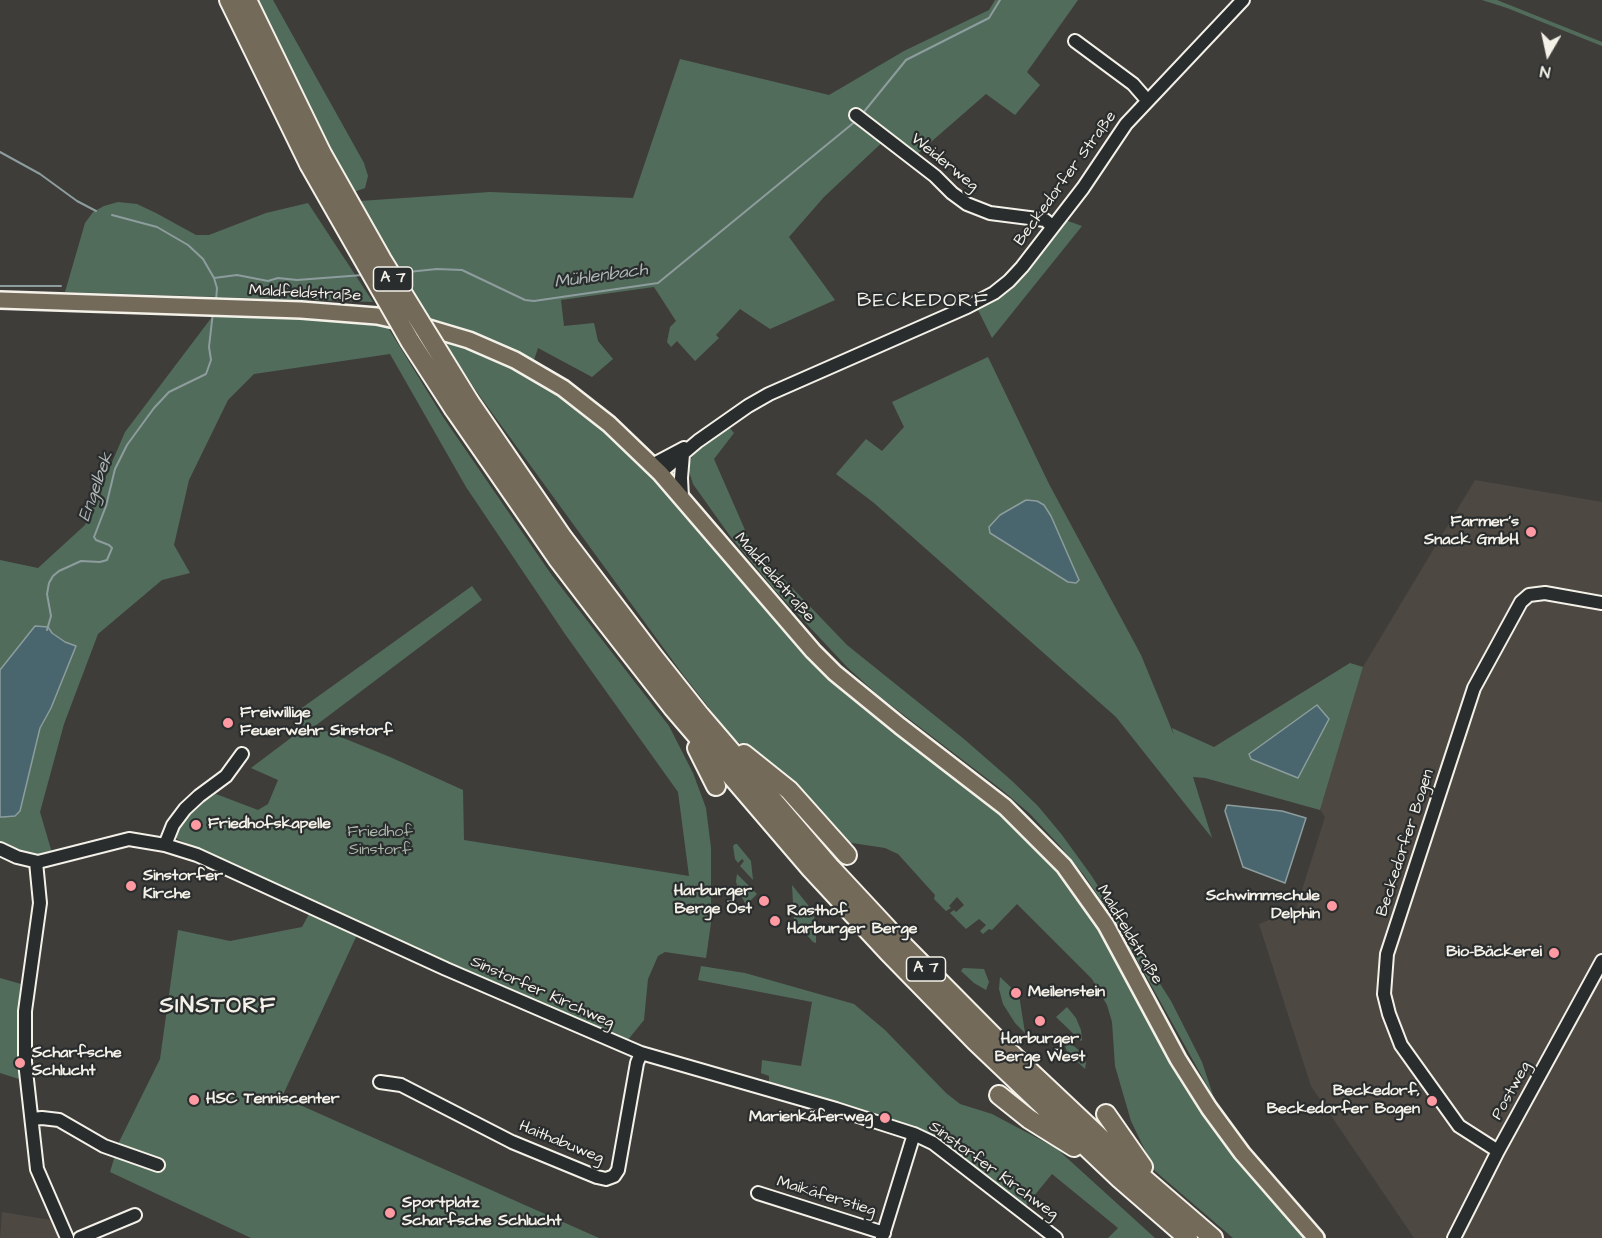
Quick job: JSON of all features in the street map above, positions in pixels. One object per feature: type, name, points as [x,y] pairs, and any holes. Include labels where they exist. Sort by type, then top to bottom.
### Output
[{"type":"highway","name":"A 7","points":[[229,0],[316,159],[410,341],[700,715],[831,868],[937,980],[1060,1101],[1172,1204],[1213,1238]]},
{"type":"highway","name":"A 7","points":[[247,0],[316,159]]},
{"type":"highway","name":"A 7","points":[[461,405],[557,558],[673,708],[811,869],[976,1042],[1120,1179],[1188,1238]]},
{"type":"highway","points":[[673,708],[716,786]]},
{"type":"highway","points":[[700,715],[789,790],[847,855]]},
{"type":"highway","points":[[999,1095],[1029,1119],[1120,1179]]},
{"type":"highway","points":[[1106,1114],[1134,1156],[1172,1204]]},
{"type":"main road","name":"Maldfeldstraße","points":[[0,300],[218,307],[377,316],[469,340],[515,360],[563,388],[609,424],[656,469],[806,643],[835,673],[1005,807],[1064,866],[1106,925],[1178,1059],[1209,1108],[1242,1153],[1316,1238]]},
{"type":"street","name":"Beckedorfer Straße","points":[[656,469],[683,454],[748,406],[769,394],[994,293],[1022,267],[1083,188],[1126,124],[1243,0]]},
{"type":"street","points":[[1075,41],[1133,84],[1147,100]]},
{"type":"street","name":"Weiderweg","points":[[856,115],[935,176],[952,194],[967,204],[990,213],[1045,220],[1053,227]]},
{"type":"street","name":"Beckedorfer Straße","points":[[656,469],[665,456],[698,441]]},
{"type":"street","points":[[682,498],[683,454]]},
{"type":"street","name":"Beckedorfer Bogen","points":[[1498,1151],[1459,1126],[1401,1045],[1384,994],[1387,954],[1474,688],[1521,602],[1529,595],[1545,593],[1602,603]]},
{"type":"street","points":[[165,845],[172,825],[185,809],[226,776],[242,754]]},
{"type":"street","name":"Sinstorfer Kirchweg","points":[[36,862],[134,839],[165,845],[218,863],[446,969],[641,1053],[914,1134],[933,1143],[1056,1238]]},
{"type":"street","points":[[0,849],[36,862],[40,903],[27,985],[24,1036],[37,1170],[67,1238]]},
{"type":"street","name":"Postweg","points":[[1454,1238],[1498,1151],[1602,962]]},
{"type":"street","name":"Haithabuweg","points":[[380,1082],[401,1085],[512,1142],[606,1179],[614,1176],[618,1170],[637,1063],[641,1053]]},
{"type":"street","points":[[32,1119],[59,1120],[104,1146],[158,1165]]},
{"type":"street","points":[[883,1235],[914,1134]]},
{"type":"street","name":"Maikäferstieg","points":[[758,1193],[883,1235]]},
{"type":"street","points":[[80,1238],[135,1215]]},
{"type":"shaded area","points":[[1475,480],[1602,502],[1602,966],[1561,1045],[1602,975],[1602,1238],[1460,1238],[1502,1157],[1459,1238],[1414,1238],[1311,1086],[1259,924],[1296,909],[1325,817],[1320,810],[1363,667]]},
{"type":"shaded area","points":[[2,1212],[51,1220],[59,1238],[0,1238]]},
{"type":"green space","points":[[258,0],[273,0],[364,163],[368,176],[365,188],[354,192],[338,165]]},
{"type":"green space","points":[[995,0],[1078,0],[1027,72],[1040,85],[1015,115],[986,94],[916,155],[889,136],[824,197],[789,237],[835,300],[770,329],[740,309],[716,335],[719,338],[695,361],[677,341],[671,347],[667,342],[670,327],[676,321],[654,287],[561,300],[564,326],[594,323],[598,341],[613,359],[592,377],[538,348],[529,375],[558,392],[623,447],[689,516],[814,663],[1003,812],[1066,879],[1107,941],[1143,1013],[1181,1077],[1309,1238],[1233,1238],[1155,1171],[1131,1121],[1115,1066],[1112,1022],[1107,1005],[1092,979],[1017,904],[992,930],[989,929],[983,934],[980,931],[986,925],[979,919],[966,929],[950,913],[954,910],[956,912],[964,905],[957,897],[949,906],[951,908],[946,911],[934,899],[935,895],[898,854],[885,848],[852,843],[838,838],[794,789],[731,736],[681,672],[479,395],[416,299],[360,201],[490,192],[633,198],[680,59],[829,95],[904,51],[989,10]]},
{"type":"green space","points":[[1482,0],[1497,0],[1602,42],[1602,46],[1507,8]]},
{"type":"green space","points":[[118,202],[137,204],[196,235],[209,235],[266,213],[308,203],[373,302],[65,292],[85,223],[93,212]]},
{"type":"green space","points":[[1065,220],[1082,226],[992,338],[978,310],[999,297],[1025,270]]},
{"type":"green space","name":"Friedhof Sinstorf","points":[[215,313],[384,321],[443,417],[551,574],[669,726],[693,773],[706,808],[711,848],[711,923],[706,958],[665,952],[658,956],[648,979],[644,1020],[627,1041],[362,924],[282,1097],[599,1238],[251,1238],[110,1172],[119,1142],[160,1059],[178,930],[230,941],[302,927],[315,903],[177,839],[175,830],[198,806],[216,794],[258,810],[268,804],[278,780],[251,768],[296,734],[299,710],[472,586],[482,600],[311,729],[326,731],[463,790],[464,840],[689,876],[678,792],[565,634],[466,487],[390,354],[254,374],[228,400],[189,480],[174,545],[190,573],[162,580],[98,634],[64,724],[40,812],[52,853],[35,859],[0,845],[0,817],[3,817],[27,782],[40,728],[51,708],[75,646],[52,633],[48,627],[39,627],[0,670],[0,560],[38,568],[85,525],[125,432]]},
{"type":"green space","points":[[988,357],[1049,484],[1141,655],[1174,735],[1172,728],[1214,747],[1350,663],[1363,667],[1320,810],[1205,778],[1193,777],[1212,838],[1116,717],[874,503],[836,474],[866,439],[882,451],[904,427],[892,402]]},
{"type":"green space","points":[[728,426],[734,433],[714,459],[752,546],[847,645],[964,739],[1038,806],[1091,875],[1171,1001],[1202,1062],[1214,1098],[1116,922],[1084,875],[1059,845],[1029,813],[1002,790],[879,696],[847,667],[773,588],[730,536],[693,484],[688,468],[693,453]]},
{"type":"green space","points":[[735,844],[751,861],[753,880],[740,866],[744,861],[742,859],[738,863],[735,859],[733,846]]},
{"type":"green space","points":[[737,874],[757,894],[746,905],[738,890]]},
{"type":"green space","points":[[792,885],[812,910],[816,924],[816,943],[794,920]]},
{"type":"green space","points":[[701,966],[745,973],[854,1004],[885,1030],[946,1093],[960,1104],[992,1114],[1056,1148],[1155,1238],[1108,1238],[1118,1228],[1052,1174],[1024,1208],[932,1136],[908,1125],[769,1084],[769,1076],[761,1073],[762,1060],[801,1066],[812,1002],[698,980]]},
{"type":"green space","points":[[963,968],[984,969],[989,982],[986,990],[961,971]]},
{"type":"green space","points":[[1000,977],[1019,995],[1025,1033],[1015,1023],[1003,1004],[999,989]]},
{"type":"green space","points":[[0,978],[21,984],[17,1037],[22,1080],[0,1073]]},
{"type":"green space","points":[[1067,1007],[1076,1018],[1081,1030],[1081,1041],[1056,1017]]},
{"type":"green space","points":[[1062,1036],[1082,1053],[1086,1063],[1085,1069],[1067,1052]]},
{"type":"water","points":[[1026,500],[1037,501],[1044,505],[1051,516],[1079,580],[1076,583],[1068,582],[990,533],[989,527],[1000,515]]},
{"type":"water","points":[[35,626],[48,627],[52,633],[65,642],[76,646],[51,708],[40,728],[20,811],[15,816],[0,817],[0,670]]},
{"type":"water","points":[[1317,705],[1329,719],[1298,778],[1251,759],[1249,754]]},
{"type":"water","points":[[1227,805],[1282,811],[1306,818],[1285,883],[1243,867],[1225,811]]},
{"type":"waterway","name":"Mühlenbach","points":[[863,113],[906,60],[989,18],[1000,0]]},
{"type":"waterway","name":"Mühlenbach","points":[[398,273],[437,269],[462,270],[525,300],[534,301],[658,283],[857,120]]},
{"type":"waterway","name":"Engelbek","points":[[0,152],[40,174],[77,201],[96,211]]},
{"type":"waterway","name":"Engelbek","points":[[112,215],[157,227],[188,245],[203,259],[214,278],[217,288],[216,301]]},
{"type":"waterway","name":"Mühlenbach","points":[[214,278],[237,275],[268,281],[278,278],[297,280],[363,275]]},
{"type":"waterway","points":[[0,286],[61,286]]},
{"type":"waterway","name":"Engelbek","points":[[47,630],[51,616],[47,594],[53,576],[81,561],[107,560],[112,548],[94,537],[106,506],[115,469],[127,445],[154,408],[169,392],[206,374],[211,360],[209,347],[213,312]]},
{"type":"place","name":"Farmer's Snack GmbH","points":[[1531,532]]},
{"type":"place","name":"Freiwillige Feuerwehr Sinstorf","points":[[228,723]]},
{"type":"place","name":"Friedhofskapelle","points":[[196,825]]},
{"type":"place","name":"Sinstorfer Kirche","points":[[131,886]]},
{"type":"place","name":"Harburger Berge Ost","points":[[764,901]]},
{"type":"place","name":"Schwimmschule Delphin","points":[[1332,906]]},
{"type":"place","name":"Rasthof Harburger Berge","points":[[775,921]]},
{"type":"place","name":"Bio-Bäckerei","points":[[1554,953]]},
{"type":"place","name":"Meilenstein","points":[[1016,993]]},
{"type":"place","name":"Harburger Berge West","points":[[1040,1021]]},
{"type":"place","name":"Scharfsche Schlucht","points":[[20,1063]]},
{"type":"place","name":"HSC Tenniscenter","points":[[194,1100]]},
{"type":"place","name":"Beckedorf, Beckedorfer Bogen","points":[[1432,1101]]},
{"type":"place","name":"Marienkäferweg","points":[[885,1118]]},
{"type":"place","name":"Sportplatz Scharfsche Schlucht","points":[[390,1213]]},
{"type":"district","name":"BECKEDORF","points":[[923,302]]},
{"type":"district","name":"SINSTORF","points":[[218,1007]]}]
